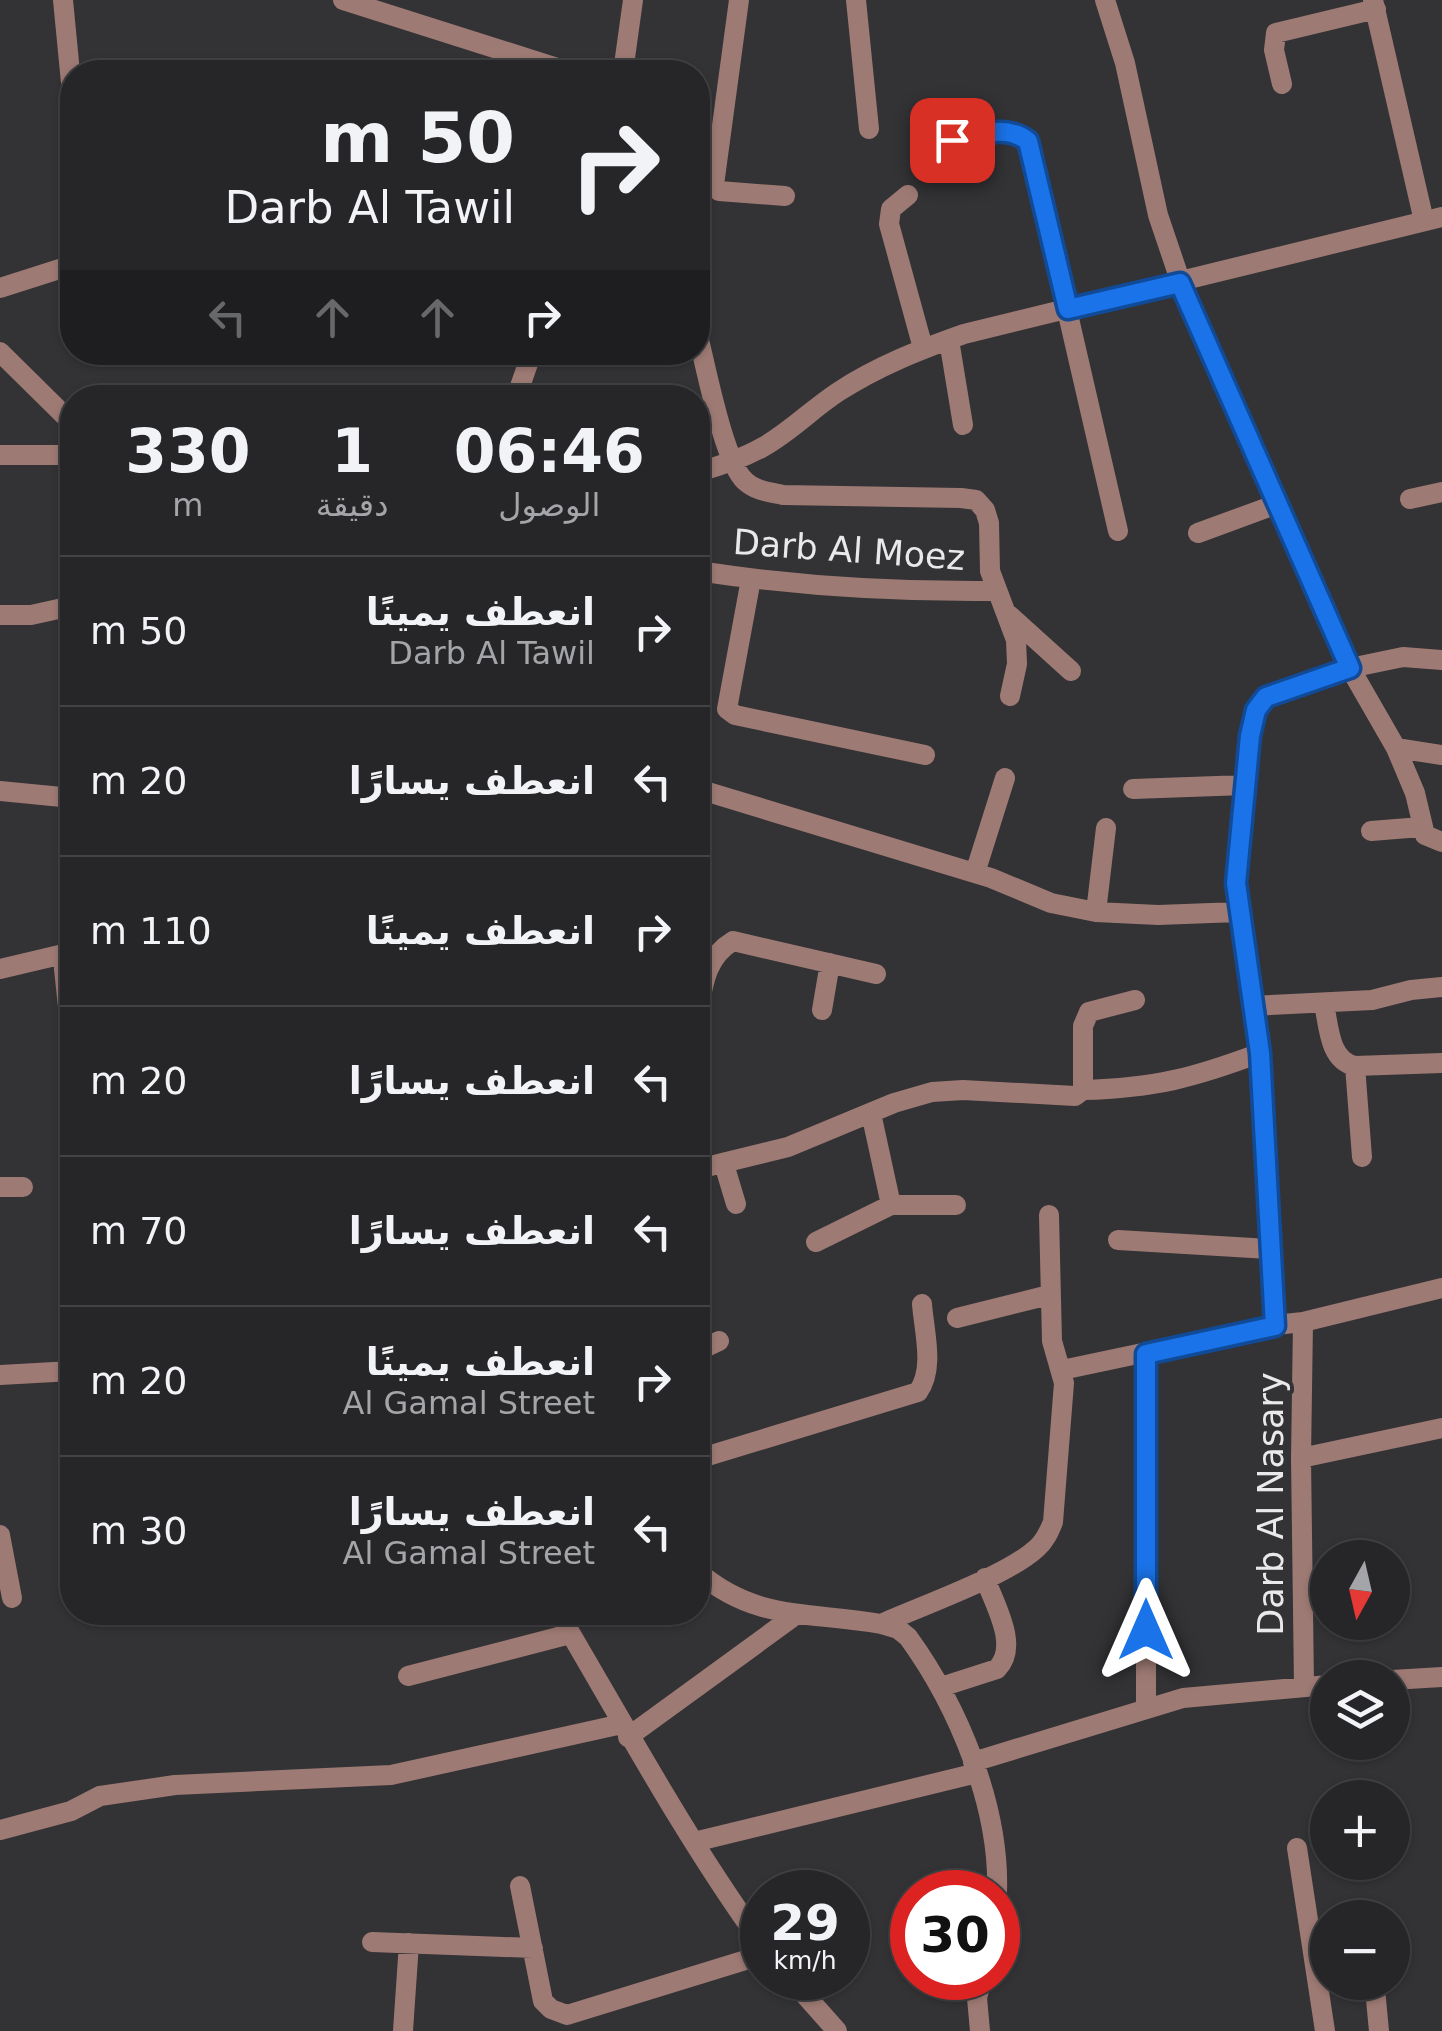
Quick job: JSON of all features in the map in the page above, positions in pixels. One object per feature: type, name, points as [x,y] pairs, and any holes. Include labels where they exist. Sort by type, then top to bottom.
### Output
[{"type":"street","points":[[63,0],[69,60]]},
{"type":"street","points":[[343,0],[532,60]]},
{"type":"street","points":[[625,60],[633,0]]},
{"type":"street","points":[[739,0],[713,182],[716,189],[785,196]]},
{"type":"street","points":[[856,0],[870,129]]},
{"type":"street","points":[[1105,0],[1124,63],[1158,215],[1180,283],[1350,668],[1396,748],[1415,793],[1421,827],[1425,835],[1442,842]]},
{"type":"street","points":[[710,468],[765,446],[868,373],[924,348],[1433,219],[1375,5],[1276,33],[1274,50],[1282,84]]},
{"type":"street","points":[[710,129],[720,130]]},
{"type":"street","points":[[952,140],[1000,131],[1019,134],[1028,141],[1118,532]]},
{"type":"street","points":[[908,195],[891,209],[889,224],[924,348]]},
{"type":"street","points":[[0,288],[60,270]]},
{"type":"street","points":[[949,340],[962,425]]},
{"type":"street","points":[[0,352],[60,410]]},
{"type":"street","points":[[706,365],[732,462],[744,481],[759,490],[782,495],[976,500],[989,523],[990,571],[995,591],[1016,640],[1010,696]]},
{"type":"street","points":[[0,455],[60,454]]},
{"type":"street","points":[[1410,499],[1442,492]]},
{"type":"street","points":[[1198,533],[1277,504]]},
{"type":"street","name":"Darb Al Moez","points":[[710,573],[903,592],[995,591]]},
{"type":"street","points":[[751,579],[727,709],[736,715],[925,755]]},
{"type":"street","points":[[0,615],[30,615],[60,609]]},
{"type":"street","points":[[1007,613],[1070,671]]},
{"type":"street","points":[[1275,1326],[1260,1053],[1236,883],[1256,710],[1266,697],[1350,668],[1402,657],[1442,660]]},
{"type":"street","points":[[1396,748],[1442,755]]},
{"type":"street","points":[[976,873],[1005,778]]},
{"type":"street","points":[[1133,790],[1245,784]]},
{"type":"street","points":[[0,791],[60,797]]},
{"type":"street","points":[[710,793],[976,873],[1052,903],[1096,912],[1238,912]]},
{"type":"street","points":[[1371,830],[1421,827]]},
{"type":"street","points":[[1096,912],[1106,828]]},
{"type":"street","points":[[710,965],[718,950],[733,941],[876,974]]},
{"type":"street","points":[[0,969],[60,955]]},
{"type":"street","points":[[822,1010],[830,963]]},
{"type":"street","points":[[1252,1006],[1372,1000],[1411,990],[1442,988]]},
{"type":"street","points":[[1084,1090],[1083,1026],[1090,1012],[1135,1000]]},
{"type":"street","points":[[1324,1004],[1336,1054],[1342,1063],[1442,1063]]},
{"type":"street","points":[[710,1167],[788,1147],[894,1103],[932,1092],[1075,1096],[1084,1090],[1176,1082],[1260,1053]]},
{"type":"street","points":[[1354,1066],[1362,1156]]},
{"type":"street","points":[[872,1114],[891,1205]]},
{"type":"street","points":[[724,1164],[736,1204]]},
{"type":"street","points":[[0,1187],[22,1187]]},
{"type":"street","points":[[816,1242],[891,1205],[956,1205]]},
{"type":"street","points":[[880,1624],[1030,1554],[1048,1534],[1064,1384],[1052,1341],[1048,1215]]},
{"type":"street","points":[[1118,1240],[1270,1248]]},
{"type":"street","points":[[1062,1370],[1304,1322],[1442,1288]]},
{"type":"street","points":[[956,1318],[1049,1295]]},
{"type":"street","points":[[710,1454],[918,1392],[927,1368],[922,1304]]},
{"type":"street","name":"Darb Al Nasary","points":[[1304,1322],[1300,1458],[1304,1686]]},
{"type":"street","points":[[710,1345],[719,1341]]},
{"type":"street","points":[[1146,1354],[1146,1708]]},
{"type":"street","points":[[0,1375],[60,1372]]},
{"type":"street","points":[[1300,1458],[1442,1428]]},
{"type":"street","points":[[0,1535],[12,1598]]},
{"type":"street","points":[[941,1687],[996,1669],[1006,1654],[1004,1631],[985,1578]]},
{"type":"street","points":[[710,1580],[744,1603],[771,1612],[880,1624],[898,1629],[908,1637],[962,1726],[991,1834],[995,1870]]},
{"type":"street","points":[[0,1830],[71,1812],[100,1796],[176,1785],[391,1775],[625,1731],[797,1614]]},
{"type":"street","points":[[565,1625],[625,1731],[740,1911]]},
{"type":"street","points":[[408,1676],[570,1634]]},
{"type":"street","points":[[1410,1679],[1442,1677]]},
{"type":"street","points":[[694,1842],[976,1768],[1183,1698],[1310,1686]]},
{"type":"street","points":[[1297,1848],[1325,2031]]},
{"type":"street","points":[[520,1886],[544,2002],[567,2015],[740,1962]]},
{"type":"street","points":[[372,1942],[533,1948]]},
{"type":"street","points":[[404,2031],[409,1943]]},
{"type":"street","points":[[810,2000],[838,2031]]},
{"type":"street","points":[[977,2000],[980,2031]]},
{"type":"street","points":[[1376,2000],[1379,2031]]},
{"type":"route","points":[[952,140],[1000,131],[1019,134],[1028,141],[1068,309],[1180,283],[1350,668],[1266,697],[1256,710],[1250,736],[1236,883],[1260,1053],[1275,1326],[1146,1354],[1146,1630]]}]
